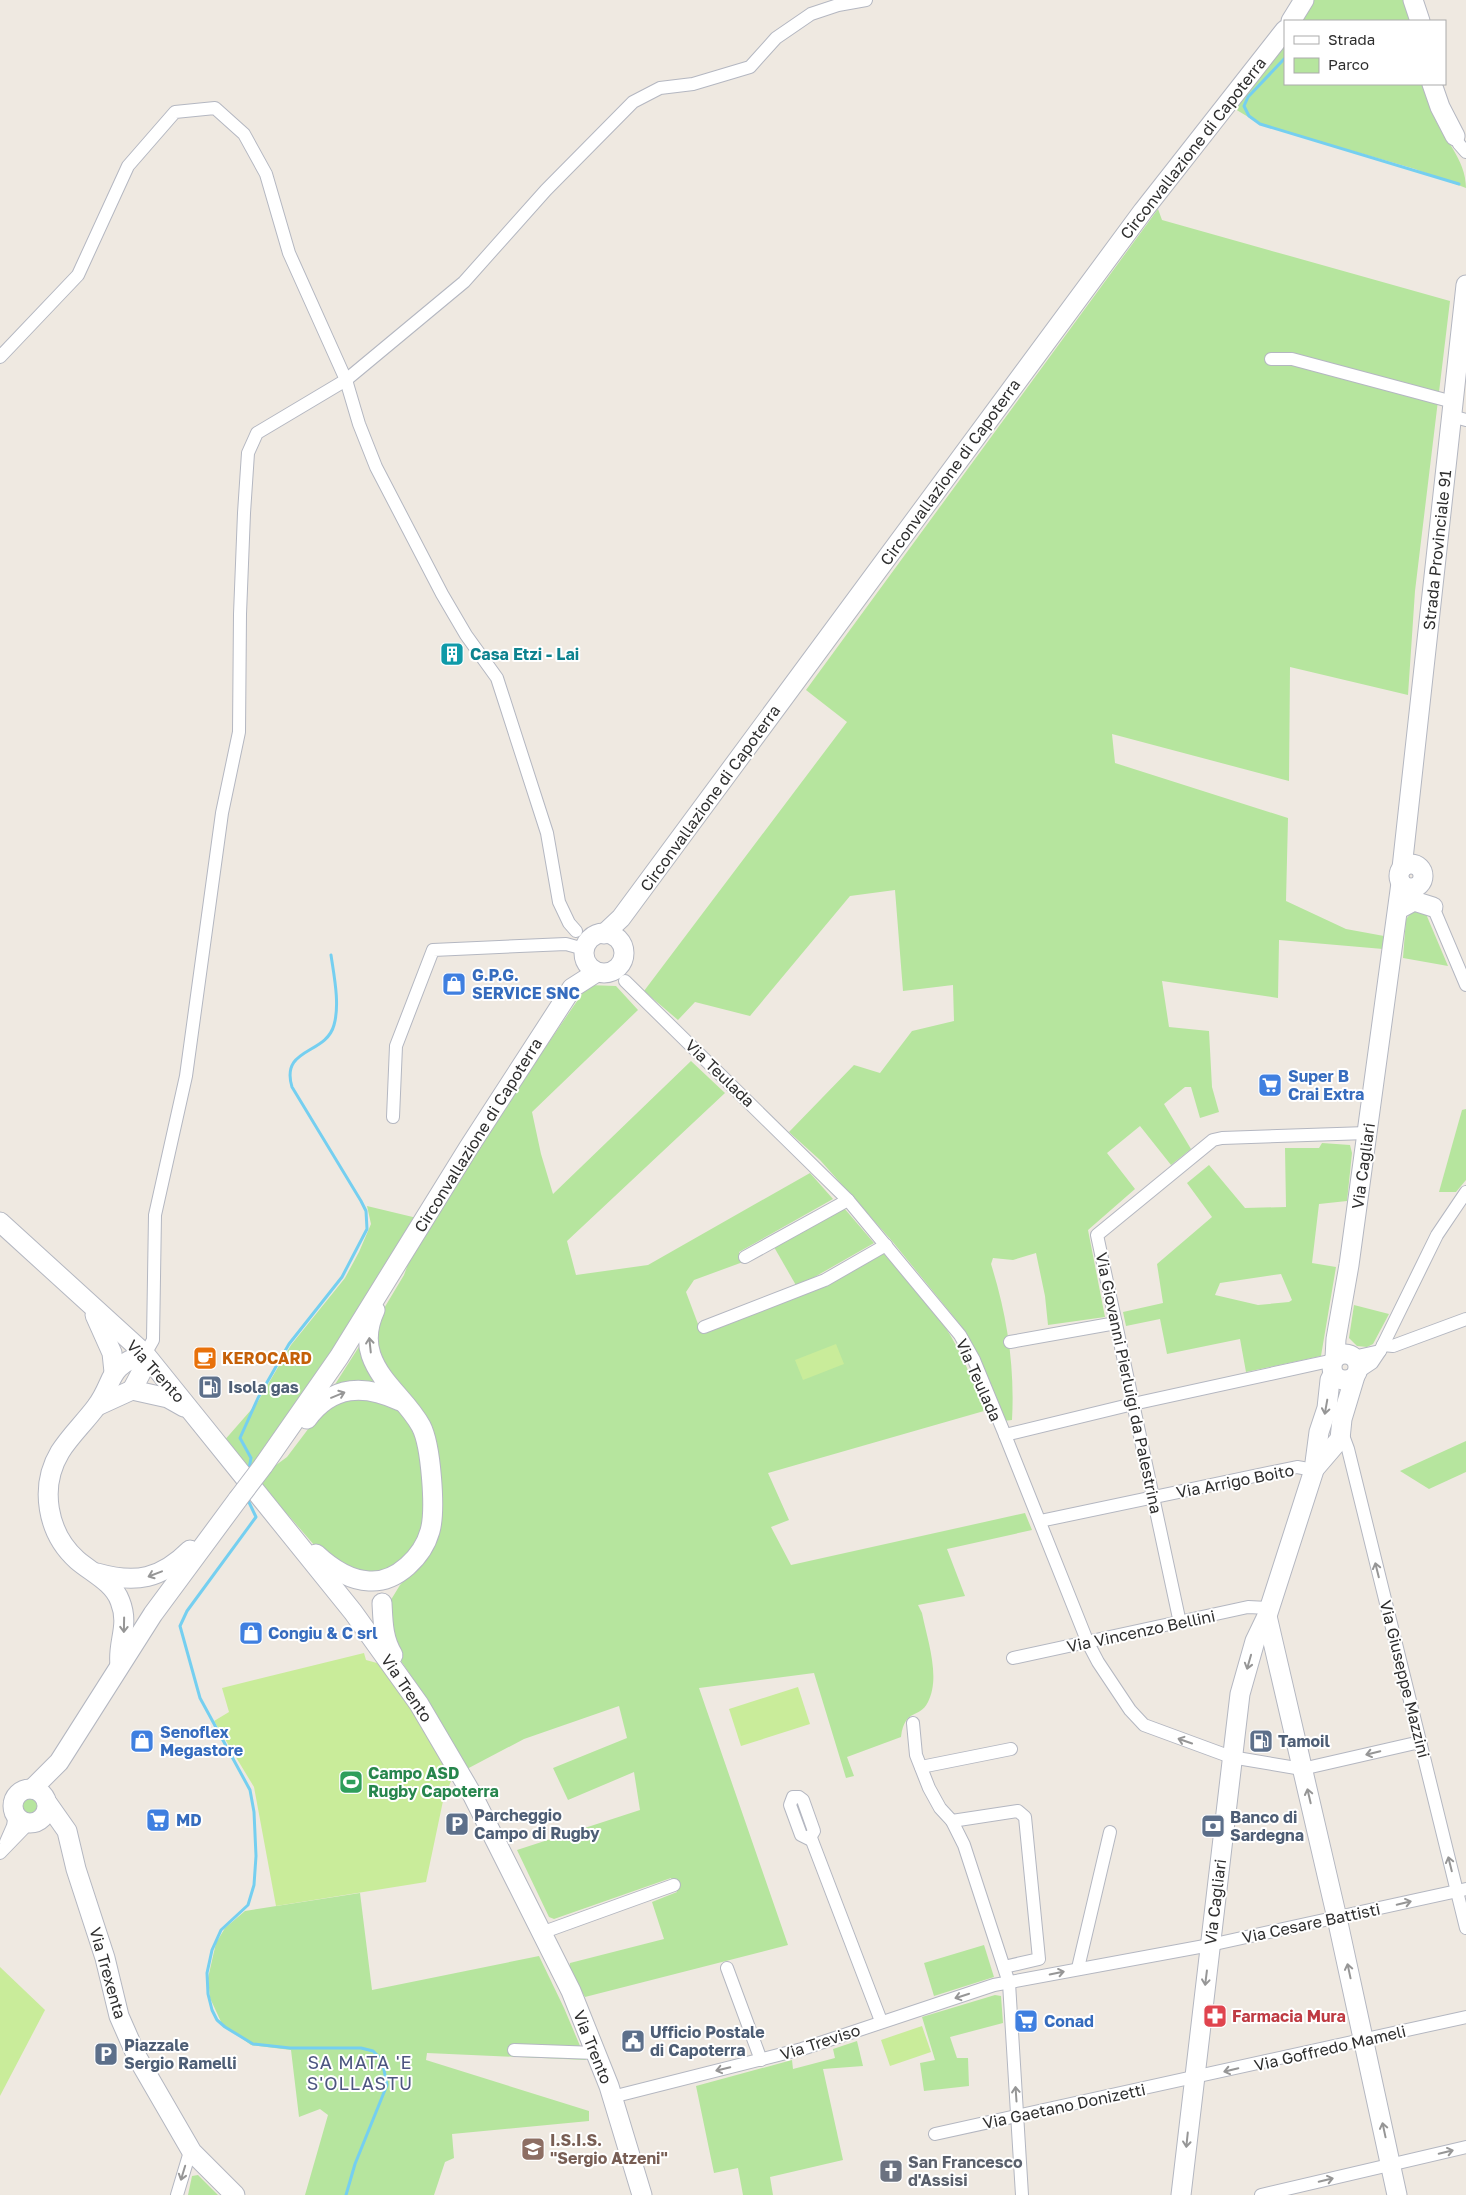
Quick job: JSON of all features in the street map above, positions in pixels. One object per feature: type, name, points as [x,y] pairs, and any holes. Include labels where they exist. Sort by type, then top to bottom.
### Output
[{"type":"street","points":[[132,1390],[143,1369],[144,1354],[153,1340],[155,1215],[186,1076],[222,814],[239,732],[240,614],[248,453],[257,433],[346,380],[464,282],[546,190],[633,102],[660,88],[702,82],[750,68],[776,38],[811,14],[838,5],[866,0]]},
{"type":"street","points":[[1292,20],[1304,0]]},
{"type":"street","points":[[1413,0],[1420,20]]},
{"type":"street","name":"Circonvallazione di Capoterra","points":[[209,1538],[276,1449],[398,1264],[469,1147],[572,988],[574,978],[600,953],[608,927],[621,918],[1143,211],[1284,31]]},
{"type":"street","points":[[1432,85],[1440,107],[1460,137],[1459,144],[1466,152]]},
{"type":"street","name":"Via Teulada","points":[[0,357],[78,276],[128,166],[175,112],[215,108],[244,134],[266,174],[290,253],[346,380],[359,424],[376,467],[442,594],[466,635],[497,678],[547,833],[559,902],[569,923],[848,1200],[960,1335],[974,1360],[1088,1642],[1130,1710],[1144,1725],[1231,1757],[1302,1769]]},
{"type":"street","name":"Strada Provinciale 91","points":[[1433,907],[1412,878],[1413,841],[1410,814],[1456,413],[1466,285]]},
{"type":"street","points":[[1271,360],[1292,358],[1456,413]]},
{"type":"street","name":"Via Cagliari","points":[[1325,1444],[1340,1439],[1347,1404],[1353,1362],[1339,1327],[1399,911],[1412,878]]},
{"type":"street","points":[[1399,911],[1414,901],[1433,907],[1466,985]]},
{"type":"street","points":[[393,1117],[396,1046],[433,950],[566,944],[600,953]]},
{"type":"street","name":"Via Giovanni Pierluigi da Palestrina","points":[[1180,1623],[1116,1323],[1098,1235],[1099,1232],[1208,1142],[1222,1138],[1367,1133]]},
{"type":"street","points":[[1353,1362],[1466,1192]]},
{"type":"street","points":[[745,1257],[848,1200]]},
{"type":"street","name":"Via Trento","points":[[0,1222],[144,1354],[353,1612],[408,1687],[473,1796],[571,1992],[612,2097],[642,2195]]},
{"type":"street","points":[[704,1327],[825,1280],[886,1245]]},
{"type":"street","points":[[398,1264],[392,1282],[371,1319],[369,1335],[370,1352],[377,1368],[402,1402],[412,1412],[421,1427],[427,1443],[432,1518],[425,1543],[416,1558],[404,1569],[389,1577],[372,1582],[361,1591],[355,1601],[353,1612],[382,1603],[404,1569]]},
{"type":"street","points":[[87,1301],[107,1337],[112,1353],[114,1372]]},
{"type":"street","points":[[1005,1435],[1133,1404],[1313,1365],[1353,1362],[1466,1319]]},
{"type":"street","points":[[1010,1342],[1116,1323]]},
{"type":"street","points":[[120,1665],[119,1655],[125,1618],[120,1600],[112,1586],[76,1559],[64,1544],[54,1526],[48,1507],[48,1488],[52,1469],[60,1452],[97,1406],[114,1372],[126,1360],[144,1354]]},
{"type":"street","name":"Via Cagliari","points":[[1181,2195],[1231,1757],[1240,1694],[1255,1641],[1267,1612],[1314,1470],[1325,1444],[1330,1380],[1353,1362]]},
{"type":"street","points":[[276,1449],[291,1440],[317,1406],[349,1390],[366,1389],[384,1393],[402,1402]]},
{"type":"street","points":[[97,1406],[132,1390],[168,1398],[191,1411]]},
{"type":"street","name":"Via Giuseppe Mazzini","points":[[1341,1430],[1348,1449],[1420,1742],[1461,1890],[1466,1928]]},
{"type":"street","name":"Via Arrigo Boito","points":[[1040,1521],[1297,1467],[1314,1470]]},
{"type":"street","points":[[289,1535],[309,1547],[328,1565],[345,1575],[372,1582]]},
{"type":"street","points":[[92,1571],[116,1578],[138,1580],[177,1563],[199,1541],[209,1538]]},
{"type":"street","points":[[2,1851],[13,1826],[46,1815],[42,1797],[59,1762],[153,1614],[209,1538]]},
{"type":"street","points":[[382,1603],[387,1646],[407,1675],[408,1687]]},
{"type":"street","name":"Via Vincenzo Bellini","points":[[1013,1658],[1248,1608],[1267,1612]]},
{"type":"street","points":[[1267,1612],[1398,2195]]},
{"type":"street","points":[[913,1723],[916,1756],[928,1788],[940,1808],[952,1822],[964,1845],[1009,1983],[1022,2195]]},
{"type":"street","points":[[1302,1769],[1420,1742]]},
{"type":"street","points":[[921,1767],[1011,1748]]},
{"type":"street","points":[[23,1790],[42,1797],[66,1828],[71,1853],[60,1834],[27,1820],[13,1804],[15,1798],[23,1790]]},
{"type":"street","points":[[952,1822],[1018,1811],[1025,1817],[1038,1959],[1004,1968]]},
{"type":"street","points":[[1078,1968],[1110,1832]]},
{"type":"street","name":"Via Treviso","points":[[811,1838],[882,2021]]},
{"type":"street","name":"Via Trexenta","points":[[71,1853],[105,1958],[119,2016],[156,2091],[192,2152],[235,2195]]},
{"type":"street","points":[[541,1933],[674,1885]]},
{"type":"street","name":"Via Cesare Battisti","points":[[1009,1983],[1078,1968],[1210,1945],[1461,1890]]},
{"type":"street","points":[[727,1968],[761,2060]]},
{"type":"street","name":"Via Treviso","points":[[612,2097],[802,2049],[994,1985],[1009,1983]]},
{"type":"street","name":"Via Goffredo Mameli","points":[[1194,2078],[1466,2017]]},
{"type":"street","points":[[514,2050],[596,2053]]},
{"type":"street","name":"Via Gaetano Donizetti","points":[[935,2134],[1194,2078]]},
{"type":"street","points":[[1261,2195],[1303,2190],[1391,2165],[1466,2147]]},
{"type":"street","points":[[177,2195],[189,2155],[192,2152]]},
{"type":"green space","points":[[1313,0],[1406,0],[1412,20],[1300,20]]},
{"type":"green space","points":[[1284,45],[1284,85],[1425,85],[1433,114],[1462,168],[1466,188],[1415,169],[1260,124],[1235,109]]},
{"type":"green space","points":[[1158,209],[1162,220],[1450,301],[1415,591],[1408,695],[1290,667],[1289,781],[1112,734],[1115,763],[1288,818],[1286,901],[1346,929],[1384,936],[1383,949],[1279,940],[1278,998],[1162,981],[1169,1027],[1209,1031],[1212,1087],[1219,1112],[1200,1118],[1191,1087],[1185,1087],[1164,1104],[1191,1149],[1171,1165],[1140,1126],[1107,1153],[1135,1189],[1088,1230],[1105,1317],[1048,1325],[1045,1296],[1036,1253],[1013,1260],[993,1258],[991,1264],[1001,1302],[1011,1360],[1012,1420],[1003,1421],[977,1352],[958,1322],[892,1241],[820,1160],[789,1132],[854,1065],[880,1073],[912,1031],[954,1021],[953,985],[903,991],[895,890],[850,896],[750,1016],[695,1002],[678,1020],[644,991],[847,722],[806,690]]},
{"type":"green space","points":[[1413,911],[1426,914],[1448,966],[1403,958],[1406,919]]},
{"type":"green space","points":[[588,985],[616,986],[638,1010],[532,1112],[541,1154],[553,1194],[691,1061],[725,1093],[567,1241],[576,1275],[648,1265],[810,1173],[833,1199],[739,1252],[743,1262],[694,1280],[686,1292],[701,1332],[882,1252],[944,1325],[964,1361],[984,1411],[768,1473],[789,1520],[771,1527],[791,1565],[1025,1513],[1032,1530],[947,1549],[965,1596],[918,1605],[922,1613],[932,1658],[932,1692],[928,1702],[921,1711],[909,1717],[901,1737],[847,1757],[854,1776],[846,1778],[814,1673],[699,1688],[788,1945],[585,1997],[569,1970],[570,1963],[664,1939],[652,1902],[677,1892],[671,1878],[554,1919],[549,1917],[517,1850],[640,1810],[634,1772],[568,1800],[553,1768],[627,1738],[619,1706],[524,1739],[465,1770],[426,1698],[395,1652],[389,1603],[400,1585],[425,1556],[436,1460],[390,1380],[374,1336],[380,1315],[404,1275],[411,1256],[493,1124]]},
{"type":"green space","points":[[1466,1109],[1466,1180],[1456,1192],[1439,1192],[1462,1110]]},
{"type":"green space","points":[[1322,1143],[1350,1145],[1352,1153],[1347,1201],[1319,1204],[1312,1263],[1336,1267],[1321,1356],[1246,1372],[1240,1339],[1167,1354],[1160,1319],[1126,1326],[1123,1312],[1163,1303],[1157,1264],[1212,1217],[1187,1183],[1209,1165],[1245,1208],[1286,1207],[1285,1148],[1319,1148]],"holes":[[[1281,1274],[1292,1300],[1289,1302],[1258,1305],[1215,1295],[1220,1283]]]},
{"type":"green space","points":[[367,1206],[417,1218],[340,1340],[257,1458],[268,1471],[287,1457],[321,1412],[349,1394],[399,1408],[409,1419],[423,1454],[423,1516],[420,1535],[412,1551],[388,1572],[358,1576],[321,1553],[289,1516],[275,1506],[223,1442],[257,1403],[291,1345],[345,1278],[371,1224]]},
{"type":"green space","points":[[844,1208],[874,1243],[797,1287],[774,1247]]},
{"type":"green space","points":[[1354,1305],[1389,1314],[1373,1344],[1367,1347],[1357,1346],[1349,1338]]},
{"type":"green space","points":[[362,1342],[376,1382],[355,1381],[334,1386]]},
{"type":"green space","points":[[836,1344],[844,1364],[803,1380],[795,1360]]},
{"type":"green space","points":[[1466,1441],[1466,1472],[1429,1489],[1400,1471]]},
{"type":"green space","name":"Campo ASD Rugby Capoterra","points":[[364,1653],[366,1660],[377,1663],[408,1700],[453,1776],[443,1801],[426,1882],[276,1906],[254,1787],[214,1721],[229,1712],[222,1688]]},
{"type":"green space","points":[[798,1687],[810,1724],[741,1746],[729,1709]]},
{"type":"green space","points":[[31,1796],[38,1799],[41,1806],[38,1813],[31,1816],[24,1813],[21,1806],[24,1799]]},
{"type":"green space","points":[[360,1893],[372,1990],[539,1956],[586,2060],[427,2053],[426,2060],[589,2111],[589,2121],[452,2134],[454,2158],[445,2162],[434,2195],[305,2195],[328,2115],[320,2109],[299,2117],[291,2050],[251,2045],[222,2024],[210,1998],[208,1978],[216,1943],[225,1928],[245,1911]]},
{"type":"green space","points":[[984,1945],[994,1977],[934,1996],[924,1963]]},
{"type":"green space","points":[[0,1967],[45,2010],[0,2096]]},
{"type":"green space","points":[[995,1995],[1001,1996],[1003,2023],[950,2037],[957,2058],[968,2058],[969,2086],[924,2091],[920,2063],[935,2060],[922,2017]]},
{"type":"green space","points":[[922,2026],[931,2052],[890,2066],[881,2040]]},
{"type":"green space","points":[[857,2041],[863,2066],[823,2069],[843,2160],[770,2177],[773,2195],[743,2195],[738,2168],[714,2173],[696,2086],[792,2060],[793,2069],[835,2058],[833,2049]]},
{"type":"green space","points":[[198,2175],[218,2195],[188,2195],[192,2176]]},
{"type":"waterway","points":[[1284,59],[1248,97],[1244,106],[1249,116],[1260,124],[1459,184]]},
{"type":"waterway","points":[[249,1469],[251,1458],[240,1438],[258,1398],[289,1344],[342,1277],[367,1229],[366,1211],[292,1087],[290,1074],[292,1065],[298,1058],[322,1042],[329,1035],[334,1025],[336,999],[331,955]]},
{"type":"waterway","points":[[247,1498],[256,1517],[187,1611],[180,1626],[200,1698],[250,1790],[254,1812],[256,1856],[254,1885],[248,1905],[221,1930],[212,1950],[207,1973],[208,1994],[217,2020],[253,2044],[290,2048],[361,2048],[373,2051],[382,2060],[387,2085],[355,2164],[346,2195]]},
{"type":"place","name":"Casa Etzi - Lai","points":[[452,654]]},
{"type":"place","name":"G.P.G. SERVICE SNC","points":[[454,984]]},
{"type":"place","name":"Super B Crai Extra","points":[[1270,1085]]},
{"type":"place","name":"KEROCARD","points":[[205,1358]]},
{"type":"place","name":"Isola gas","points":[[210,1387]]},
{"type":"place","name":"Congiu & C srl","points":[[251,1633]]},
{"type":"place","name":"Senoflex Megastore","points":[[142,1741]]},
{"type":"place","name":"Tamoil","points":[[1261,1741]]},
{"type":"place","name":"Campo ASD Rugby Capoterra","points":[[351,1782]]},
{"type":"place","name":"MD","points":[[158,1820]]},
{"type":"place","name":"Parcheggio Campo di Rugby","points":[[457,1824]]},
{"type":"place","name":"Banco di Sardegna","points":[[1213,1826]]},
{"type":"place","name":"Farmacia Mura","points":[[1215,2016]]},
{"type":"place","name":"Conad","points":[[1026,2021]]},
{"type":"place","name":"Ufficio Postale di Capoterra","points":[[633,2041]]},
{"type":"place","name":"Piazzale Sergio Ramelli","points":[[106,2054]]},
{"type":"place","name":"I.S.I.S. \"Sergio Atzeni\"","points":[[533,2149]]},
{"type":"place","name":"San Francesco d'Assisi","points":[[891,2171]]},
{"type":"district","name":"SA MATA 'E S'OLLASTU","points":[[360,2073]]}]
